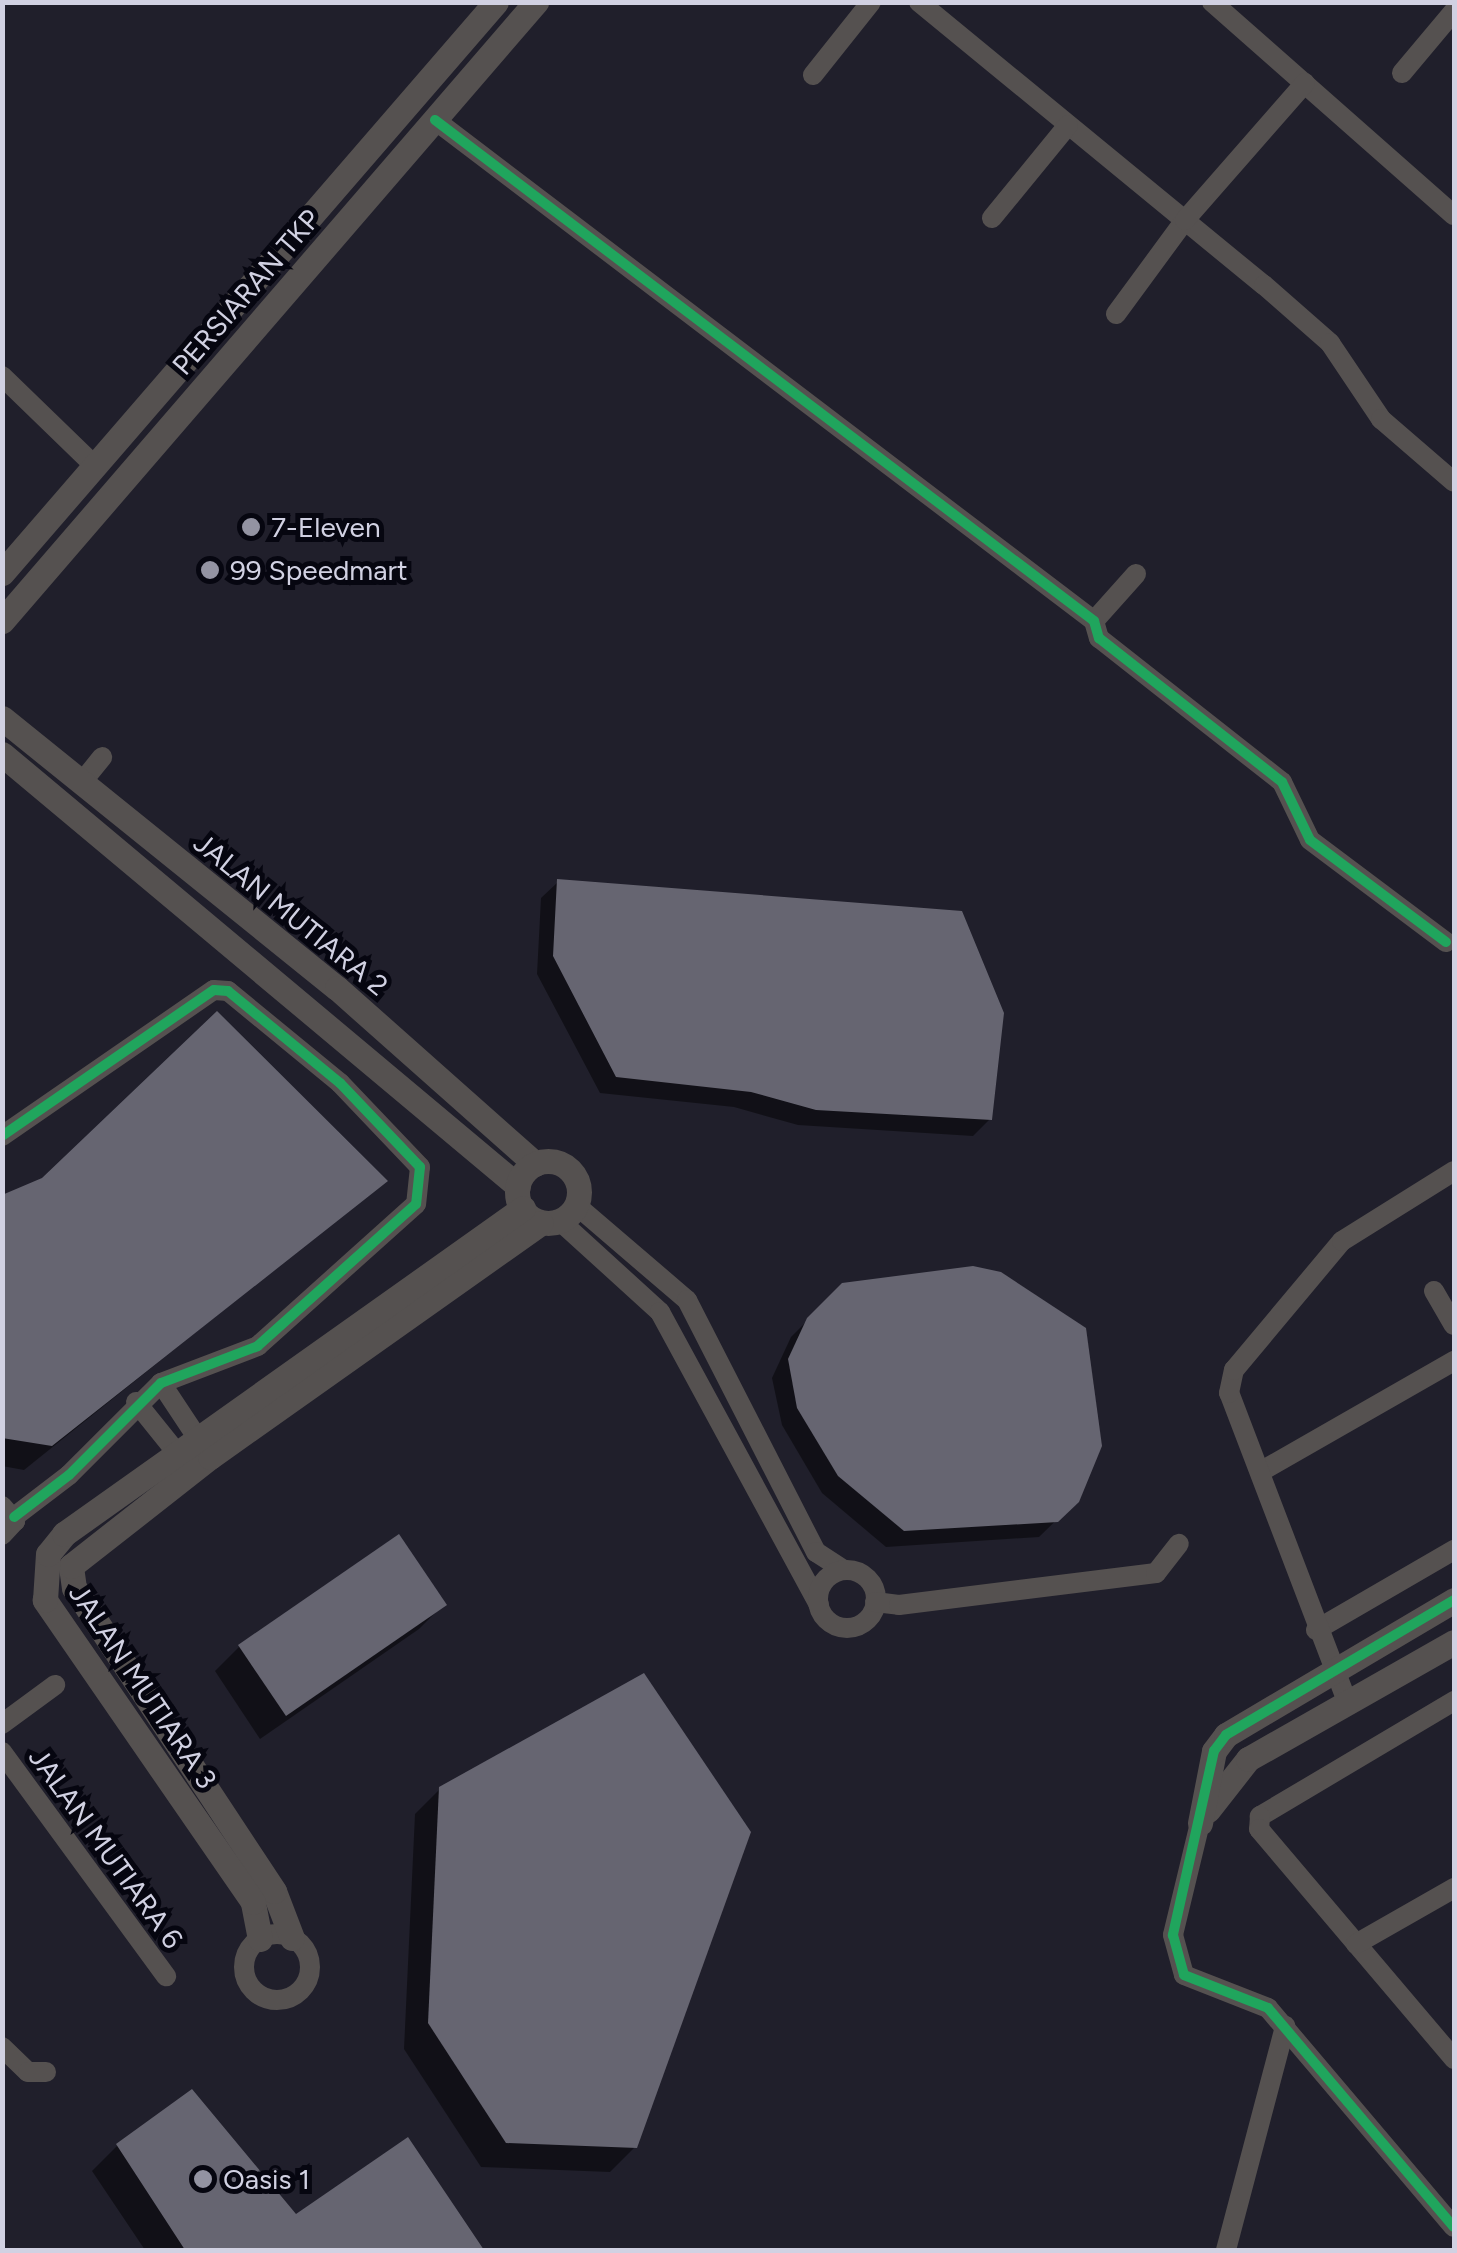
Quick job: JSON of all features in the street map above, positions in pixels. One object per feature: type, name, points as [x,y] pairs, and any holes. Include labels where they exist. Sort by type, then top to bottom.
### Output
[{"type":"street","name":"PERSIARAN TKP","points":[[2,572],[496,2]]},
{"type":"street","name":"PERSIARAN TKP","points":[[2,621],[536,2]]},
{"type":"street","points":[[812,74],[871,2]]},
{"type":"street","points":[[919,2],[1330,343],[1381,418],[1454,482]]},
{"type":"street","points":[[1212,2],[1454,214]]},
{"type":"street","points":[[1402,73],[1454,11]]},
{"type":"street","points":[[1116,314],[1185,220],[1306,83]]},
{"type":"street","points":[[435,120],[1094,621],[1098,638],[1282,782],[1310,840],[1446,942]]},
{"type":"street","points":[[992,218],[1068,124]]},
{"type":"street","points":[[2,376],[94,466]]},
{"type":"street","points":[[1094,621],[1136,574]]},
{"type":"street","name":"JALAN MUTIARA 2","points":[[2,718],[338,988],[535,1164],[555,1162],[572,1172],[579,1190],[544,1208],[2,754]]},
{"type":"street","points":[[82,782],[102,757]]},
{"type":"street","points":[[2,1136],[214,990],[228,991],[340,1084],[420,1167],[416,1204],[258,1346],[161,1382],[136,1402],[69,1475],[6,1519]]},
{"type":"street","name":"JALAN MUTIARA 3","points":[[260,1939],[253,1902],[45,1600],[48,1554],[64,1534],[195,1456],[544,1208],[535,1164]]},
{"type":"street","points":[[1348,1704],[1330,1671],[1229,1392],[1234,1370],[1342,1241],[1454,1171]]},
{"type":"street","points":[[544,1208],[687,1300],[816,1552],[844,1570],[865,1576],[875,1602],[867,1620],[850,1627],[832,1624],[660,1312],[544,1208]]},
{"type":"street","points":[[1434,1291],[1454,1324]]},
{"type":"street","points":[[1260,1472],[1454,1360]]},
{"type":"street","points":[[161,1382],[195,1456]]},
{"type":"street","points":[[136,1402],[195,1456]]},
{"type":"street","name":"JALAN MUTIARA 3","points":[[195,1456],[72,1566],[74,1588],[274,1891],[292,1938]]},
{"type":"street","points":[[875,1602],[899,1605],[1156,1574],[1179,1544]]},
{"type":"street","points":[[1316,1630],[1454,1550]]},
{"type":"street","points":[[820,1605],[823,1583],[844,1570]]},
{"type":"street","points":[[1454,1600],[1226,1735],[1214,1751],[1174,1956],[1194,1981],[1268,2008],[1454,2227]]},
{"type":"street","points":[[1200,1823],[1248,1759],[1454,1642]]},
{"type":"street","points":[[2,1724],[55,1686]]},
{"type":"street","points":[[1454,1701],[1260,1816],[1266,1841],[1454,2059]]},
{"type":"street","name":"JALAN MUTIARA 6","points":[[2,1752],[166,1976]]},
{"type":"street","points":[[1356,1944],[1454,1888]]},
{"type":"street","points":[[292,1938],[307,1954],[309,1974],[298,1992],[278,2000],[258,1994],[246,1976],[246,1956],[260,1939],[292,1938]]},
{"type":"street","points":[[1226,2250],[1285,2026]]},
{"type":"street","points":[[2,2047],[28,2072],[46,2072]]},
{"type":"building","points":[[557,879],[962,911],[1004,1013],[992,1120],[816,1110],[751,1092],[616,1077],[553,956]]},
{"type":"building","points":[[217,1011],[388,1181],[52,1446],[2,1438],[2,1195],[42,1178]]},
{"type":"building","points":[[973,1266],[1001,1272],[1086,1328],[1102,1446],[1079,1502],[1058,1522],[904,1531],[838,1476],[797,1408],[788,1359],[807,1318],[842,1283]]},
{"type":"building","points":[[399,1534],[447,1605],[286,1716],[238,1645]]},
{"type":"building","points":[[644,1673],[751,1832],[637,2148],[506,2143],[428,2023],[439,1787]]},
{"type":"building","name":"Oasis 1","points":[[192,2089],[296,2214],[408,2137],[484,2250],[185,2250],[116,2144]]},
{"type":"cycle path","points":[[435,120],[1094,621],[1099,638],[1282,782],[1310,840],[1446,942]]},
{"type":"cycle path","points":[[2,1136],[214,990],[228,991],[340,1083],[420,1167],[416,1204],[258,1346],[161,1383],[69,1475],[14,1517]]},
{"type":"cycle path","points":[[1454,1600],[1226,1735],[1214,1751],[1173,1935],[1184,1975],[1268,2008],[1454,2227]]},
{"type":"place","name":"7-Eleven","points":[[251,527]]},
{"type":"place","name":"99 Speedmart","points":[[210,570]]},
{"type":"place","name":"Oasis 1","points":[[203,2179]]}]
